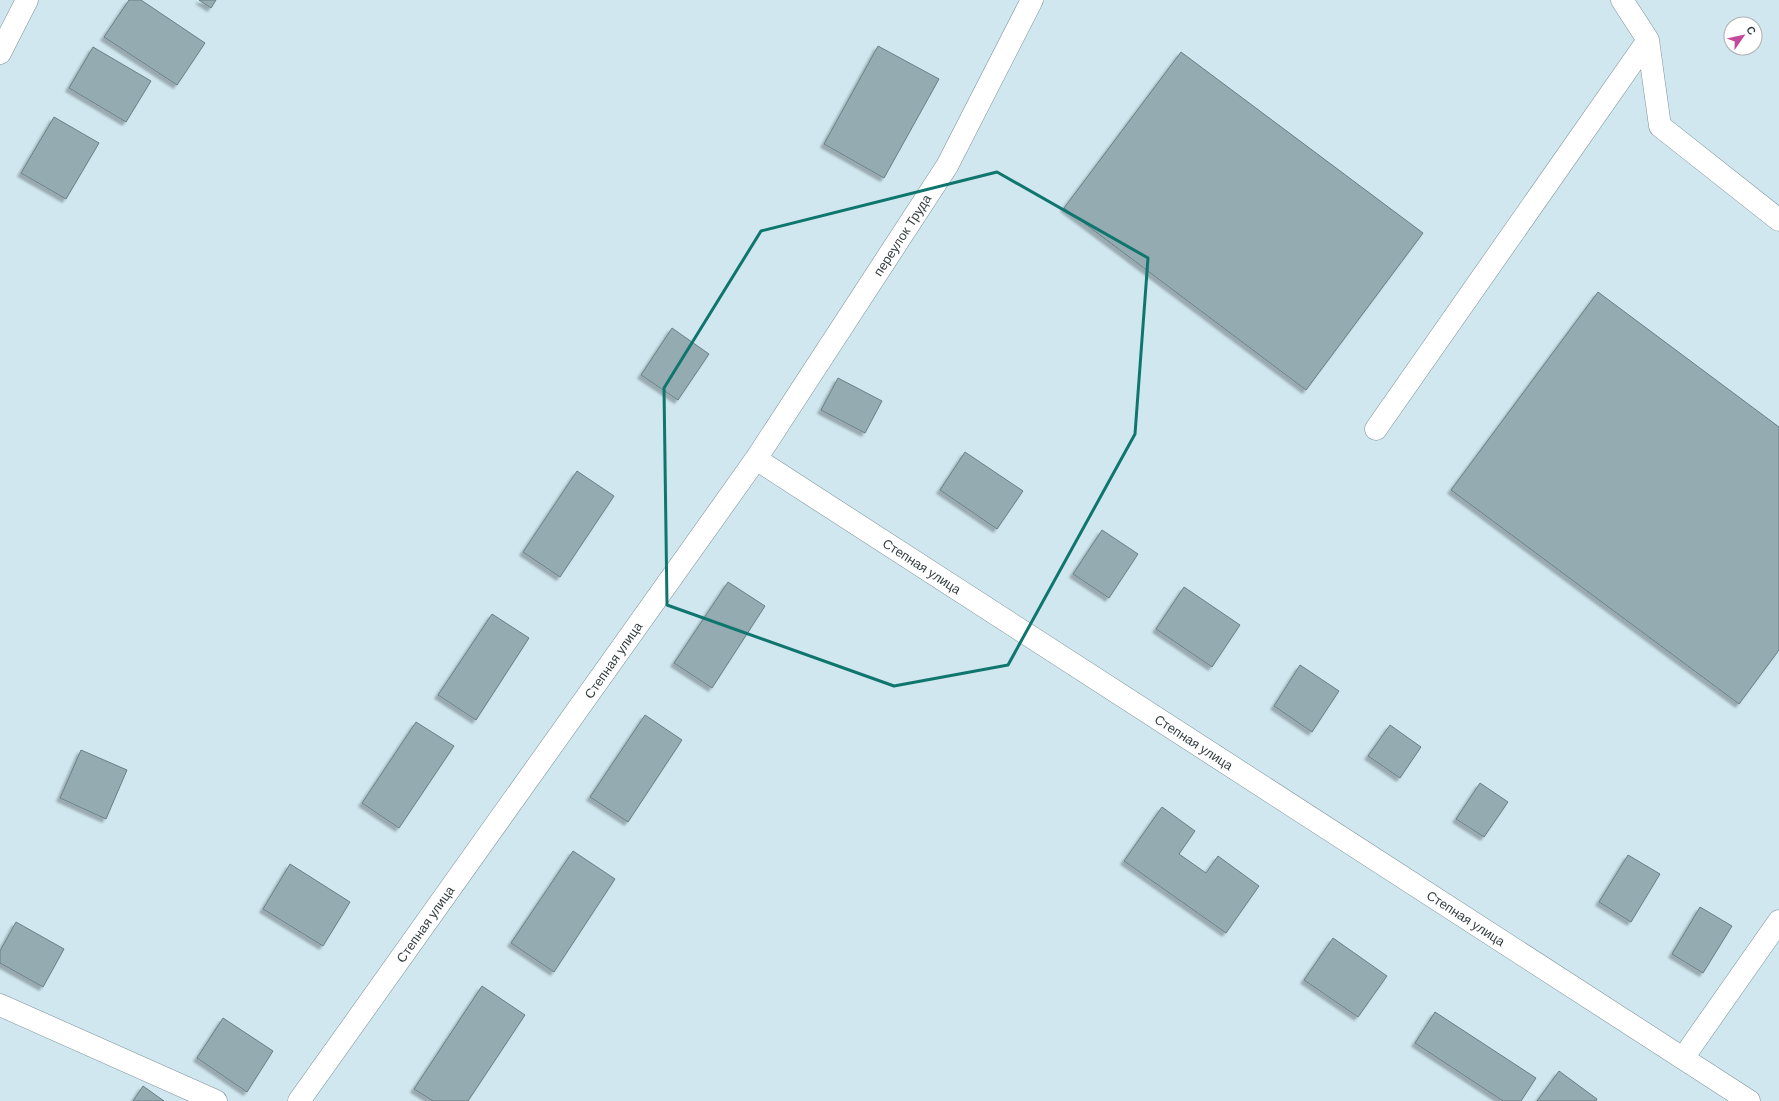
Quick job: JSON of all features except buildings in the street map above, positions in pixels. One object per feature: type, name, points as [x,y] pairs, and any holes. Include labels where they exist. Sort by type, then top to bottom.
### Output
[{"type":"street","points":[[0,53],[27,0]]},
{"type":"street","name":"переулок Труда","points":[[756,459],[947,166],[1032,0]]},
{"type":"street","points":[[1622,0],[1648,40],[1660,126],[1779,220]]},
{"type":"street","points":[[1376,429],[1648,40]]},
{"type":"street","name":"Степная улица","points":[[299,1101],[756,459],[1749,1101]]},
{"type":"street","points":[[1683,1058],[1779,921]]},
{"type":"street","points":[[0,1005],[216,1101]]},
{"type":"highlighted area","points":[[997,172],[1148,258],[1135,434],[1008,665],[894,686],[667,605],[664,388],[761,231]]}]
